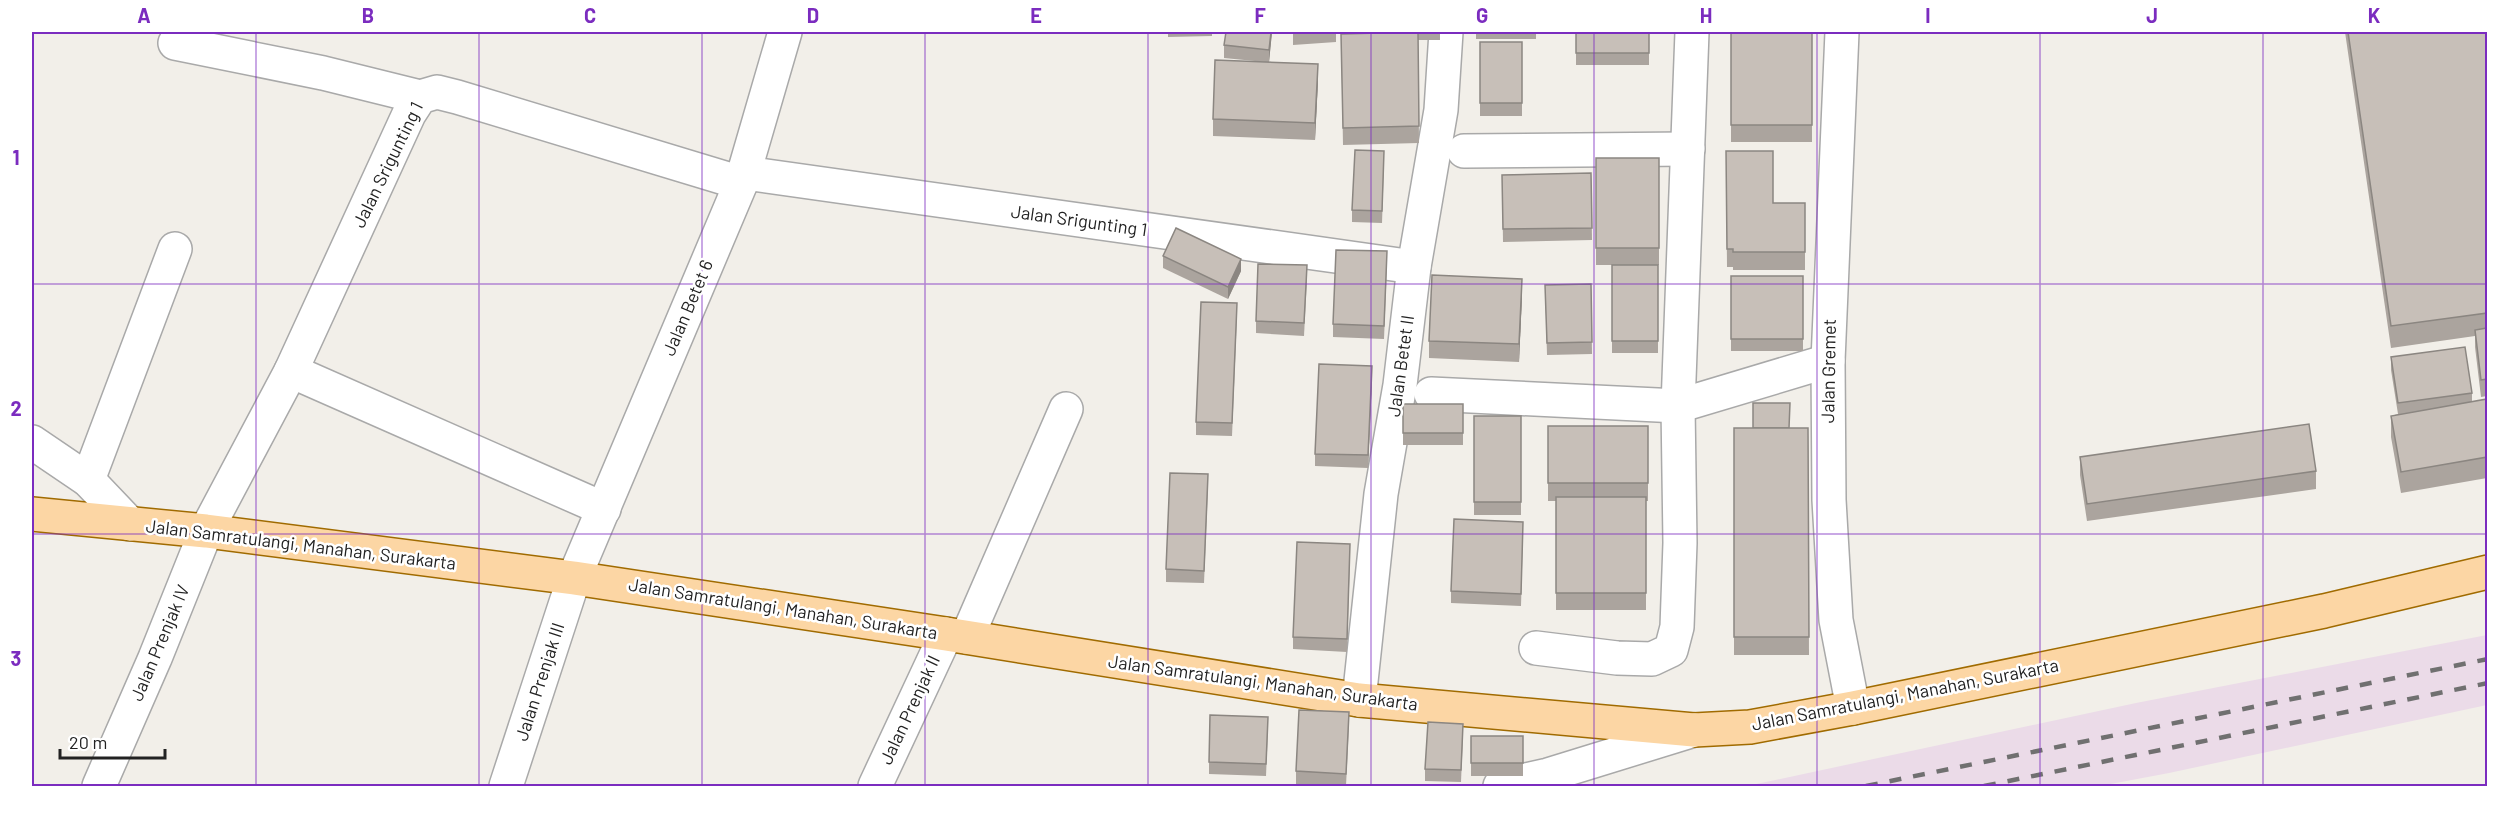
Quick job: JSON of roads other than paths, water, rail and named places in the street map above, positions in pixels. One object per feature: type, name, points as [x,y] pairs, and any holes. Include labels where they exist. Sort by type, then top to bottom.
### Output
[{"type":"main road","name":"Jalan Samratulangi, Manahan, Surakarta","points":[[32,514],[206,531],[574,578],[1359,700],[1694,730],[1750,726],[1853,708],[2324,611],[2487,572]]},
{"type":"street","name":"Jalan Betet 6","points":[[574,578],[743,178],[785,32]]},
{"type":"street","name":"Jalan Betet II","points":[[1359,700],[1381,494],[1400,386],[1414,267],[1441,110],[1446,32]]},
{"type":"street","points":[[1536,648],[1617,658],[1652,659],[1671,650],[1677,627],[1680,543],[1678,406],[1692,32]]},
{"type":"street","name":"Jalan Gremet","points":[[1842,32],[1828,361],[1829,500],[1836,620],[1853,708]]},
{"type":"street","points":[[175,43],[323,73],[420,97]]},
{"type":"street","name":"Jalan Srigunting 1","points":[[206,531],[291,371],[409,114],[420,97],[436,92],[743,178],[1414,267]]},
{"type":"street","points":[[1464,152],[1688,149]]},
{"type":"street","points":[[88,480],[175,249]]},
{"type":"street","points":[[1431,394],[1678,406],[1828,361]]},
{"type":"street","points":[[291,371],[604,509]]},
{"type":"street","name":"Jalan Prenjak II","points":[[875,786],[956,636],[1066,409]]},
{"type":"street","points":[[32,442],[88,480],[130,524]]},
{"type":"street","name":"Jalan Prenjak IV","points":[[99,786],[155,658],[206,531]]},
{"type":"street","name":"Jalan Prenjak III","points":[[506,786],[574,578]]},
{"type":"street","points":[[1500,786],[1548,775],[1694,730]]},
{"type":"railway","points":[[1866,786],[2488,659]]},
{"type":"railway","points":[[1984,786],[2488,683]]}]
